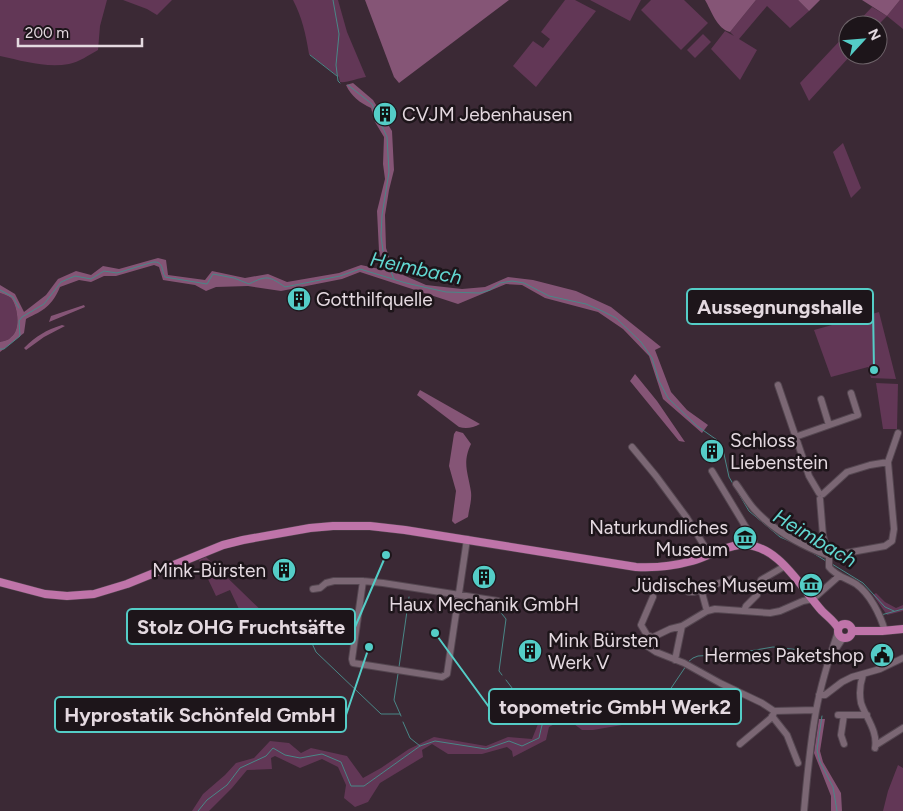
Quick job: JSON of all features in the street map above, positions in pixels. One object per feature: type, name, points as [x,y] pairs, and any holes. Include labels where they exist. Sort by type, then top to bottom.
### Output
[{"type":"main road","points":[[0,582],[45,594],[67,596],[94,594],[127,584],[224,545],[291,531],[333,526],[370,526],[654,568],[673,565],[737,546],[755,547],[770,553],[784,566],[841,630],[851,627],[852,631],[903,629]]},
{"type":"street","points":[[778,385],[809,476],[821,496],[823,536],[829,568],[839,576],[860,587],[870,598],[883,622],[885,631]]},
{"type":"street","points":[[795,437],[858,415],[851,393]]},
{"type":"street","points":[[821,399],[829,425]]},
{"type":"street","points":[[736,484],[755,510],[776,528],[829,560],[885,546],[892,541],[894,529],[888,462],[898,433]]},
{"type":"street","points":[[632,446],[687,518],[710,555]]},
{"type":"street","points":[[821,496],[847,472],[888,462]]},
{"type":"street","points":[[712,471],[753,539],[755,547]]},
{"type":"street","points":[[363,581],[353,663],[442,677],[447,674],[467,539]]},
{"type":"street","points":[[744,611],[746,606],[757,595],[761,580],[784,566]]},
{"type":"street","points":[[798,763],[787,735],[773,714],[762,703],[656,652],[647,646],[646,643],[652,637],[682,626],[707,611],[720,609],[770,613],[780,611],[803,601],[814,599],[839,576]]},
{"type":"street","points":[[689,592],[731,579]]},
{"type":"street","points":[[313,589],[320,588],[326,583],[334,581],[363,581],[498,601],[512,608]]},
{"type":"street","points":[[702,589],[707,611]]},
{"type":"street","points":[[652,637],[647,635],[641,625],[653,597]]},
{"type":"street","points":[[675,660],[682,626]]},
{"type":"street","points":[[804,811],[816,710],[822,695],[828,662],[841,630]]},
{"type":"street","points":[[822,695],[842,682],[903,658]]},
{"type":"street","points":[[863,675],[860,697],[873,730],[876,747],[903,728]]},
{"type":"street","points":[[740,744],[773,714],[816,710]]},
{"type":"street","points":[[844,744],[841,735],[841,715],[866,715]]},
{"type":"shaded area","points":[[0,0],[107,0],[100,26],[98,50],[76,62],[60,65],[34,63],[0,56]]},
{"type":"shaded area","points":[[123,0],[172,0],[157,15]]},
{"type":"shaded area","points":[[293,0],[338,0],[347,32],[366,77],[340,82],[339,77],[309,54],[303,26]]},
{"type":"shaded area","points":[[365,0],[509,0],[399,83],[394,77]]},
{"type":"shaded area","points":[[565,0],[575,0],[596,11],[536,87],[513,66],[533,41],[543,48],[550,39],[541,32]]},
{"type":"shaded area","points":[[590,0],[641,0],[630,21]]},
{"type":"shaded area","points":[[651,0],[684,0],[708,23],[681,50],[641,10]]},
{"type":"shaded area","points":[[705,0],[756,0],[730,32],[721,27]]},
{"type":"shaded area","points":[[756,0],[798,0],[809,11],[790,28],[767,6],[739,39],[757,50],[740,80],[711,49],[725,31],[734,36],[730,32]]},
{"type":"shaded area","points":[[798,0],[820,0],[809,11]]},
{"type":"shaded area","points":[[862,0],[900,0],[888,15]]},
{"type":"shaded area","points":[[900,0],[903,0],[903,29],[888,15]]},
{"type":"shaded area","points":[[872,7],[885,15],[864,15]]},
{"type":"shaded area","points":[[703,34],[711,42],[695,58],[687,50]]},
{"type":"shaded area","points":[[838,43],[838,65],[842,65],[809,101],[800,83]]},
{"type":"shaded area","points":[[353,83],[373,100],[392,131],[394,170],[385,215],[386,248],[394,271],[426,285],[462,289],[485,287],[508,277],[533,280],[576,291],[611,307],[661,347],[655,350],[671,392],[687,410],[708,425],[702,433],[663,399],[649,356],[623,329],[598,312],[545,298],[522,285],[506,284],[458,304],[360,272],[342,279],[281,291],[248,286],[216,287],[206,291],[195,285],[163,280],[159,267],[154,265],[116,276],[104,276],[91,282],[79,280],[60,287],[54,299],[47,307],[26,319],[24,333],[0,352],[0,342],[9,339],[14,334],[17,324],[17,312],[11,298],[0,293],[0,285],[15,294],[24,312],[46,295],[58,279],[76,271],[91,275],[103,266],[119,269],[158,258],[166,260],[168,275],[205,280],[212,271],[245,278],[268,274],[287,282],[339,273],[361,265],[384,270],[379,251],[377,211],[385,179],[383,164],[384,137],[375,122],[371,108],[350,93],[346,85]]},
{"type":"shaded area","points":[[843,143],[861,188],[851,198],[833,152]]},
{"type":"shaded area","points":[[0,293],[11,298],[15,307],[17,324],[14,334],[9,339],[0,342]]},
{"type":"shaded area","points":[[84,305],[85,307],[49,322],[51,316]]},
{"type":"shaded area","points":[[879,312],[896,379],[871,378],[868,367],[831,377],[814,330]]},
{"type":"shaded area","points":[[62,325],[65,326],[44,337],[26,350],[24,348],[42,334]]},
{"type":"shaded area","points":[[635,374],[657,401],[685,442],[679,441],[630,381]]},
{"type":"shaded area","points":[[876,383],[898,384],[897,429],[883,429]]},
{"type":"shaded area","points":[[420,390],[480,424],[469,428],[459,427],[417,395]]},
{"type":"shaded area","points":[[456,431],[463,433],[471,444],[466,462],[471,501],[468,517],[455,524],[452,521],[456,491],[449,466]]},
{"type":"shaded area","points":[[206,557],[268,617],[247,626],[230,590],[216,596],[199,560]]},
{"type":"shaded area","points":[[876,593],[885,602],[896,608],[903,605],[903,611],[887,615],[873,595]]},
{"type":"shaded area","points":[[564,709],[616,716],[649,713],[651,720],[593,730],[582,730],[566,718],[549,727],[546,740],[513,757],[512,751],[507,747],[482,754],[448,754],[432,744],[422,750],[423,757],[380,783],[368,802],[355,807],[344,798],[346,785],[338,767],[322,759],[300,768],[275,756],[271,758],[272,769],[247,770],[209,811],[192,811],[203,794],[236,763],[254,758],[270,741],[289,743],[301,753],[311,748],[347,756],[363,778],[409,749],[434,737],[486,746],[508,737],[532,739],[538,724]]},
{"type":"shaded area","points":[[819,719],[825,719],[820,751],[823,762],[841,793],[842,811],[831,811],[831,796],[814,753]]},
{"type":"shaded area","points":[[898,765],[903,768],[903,811],[883,811],[888,791]]},
{"type":"waterway","points":[[333,0],[339,34],[336,65],[338,81],[340,83]]},
{"type":"waterway","points":[[310,55],[337,76]]},
{"type":"waterway","points":[[348,85],[372,104],[387,137],[389,172],[382,215],[381,236],[383,251]]},
{"type":"waterway","points":[[384,255],[394,279]]},
{"type":"waterway","name":"Heimbach","points":[[0,349],[4,349],[20,336],[19,321],[22,317],[44,304],[61,282],[75,276],[91,279],[104,271],[117,273],[153,262],[161,264],[165,277],[207,284],[213,274],[234,278],[249,284],[268,278],[285,287],[340,276],[360,269],[406,283],[446,292],[480,293],[490,290],[500,283],[512,281],[524,283],[549,296],[586,304],[616,318],[641,342],[652,358],[659,381],[668,398],[697,426],[722,445],[729,477],[749,511],[780,537],[796,544]]},
{"type":"waterway","points":[[0,290],[13,297],[19,308]]},
{"type":"waterway","name":"Heimbach","points":[[813,553],[826,561]]},
{"type":"waterway","name":"Heimbach","points":[[832,564],[863,583],[885,607],[894,611]]},
{"type":"waterway","points":[[399,667],[409,597]]},
{"type":"waterway","points":[[462,603],[498,609],[506,619],[499,671],[502,675]]},
{"type":"waterway","name":"Heimbach","points":[[881,615],[903,609]]},
{"type":"waterway","points":[[298,613],[316,652],[381,714],[400,714]]},
{"type":"waterway","points":[[688,662],[698,656],[732,654],[773,647],[801,650],[809,654],[827,656]]},
{"type":"waterway","points":[[198,811],[207,800],[227,785],[240,768],[266,756],[273,748],[285,755],[300,758],[322,754],[341,762],[351,786],[364,786],[420,746],[435,741],[486,749],[509,741],[522,746],[539,738],[542,725],[567,714],[599,719],[620,719],[653,715],[686,666]]},
{"type":"waterway","points":[[398,674],[394,700],[401,716]]},
{"type":"waterway","points":[[506,680],[534,717],[552,721]]},
{"type":"waterway","points":[[822,716],[817,750],[820,762],[833,787],[837,811]]},
{"type":"waterway","points":[[403,722],[410,738],[420,746]]},
{"type":"place","name":"CVJM Jebenhausen","points":[[385,114]]},
{"type":"place","name":"Gotthilfquelle","points":[[299,299]]},
{"type":"place","name":"Aussegnungshalle","points":[[874,370]]},
{"type":"place","name":"Schloss Liebenstein","points":[[712,451]]},
{"type":"place","name":"Naturkundliches Museum","points":[[745,538]]},
{"type":"place","name":"Stolz OHG Fruchtsäfte","points":[[386,555]]},
{"type":"place","name":"Mink-Bürsten","points":[[284,570]]},
{"type":"place","name":"Haux Mechanik GmbH","points":[[484,577]]},
{"type":"place","name":"Jüdisches Museum","points":[[811,585]]},
{"type":"place","name":"topometric GmbH Werk2","points":[[435,633]]},
{"type":"place","name":"Hyprostatik Schönfeld GmbH","points":[[369,647]]},
{"type":"place","name":"Mink Bürsten Werk V","points":[[530,651]]},
{"type":"place","name":"Hermes Paketshop","points":[[882,655]]}]
